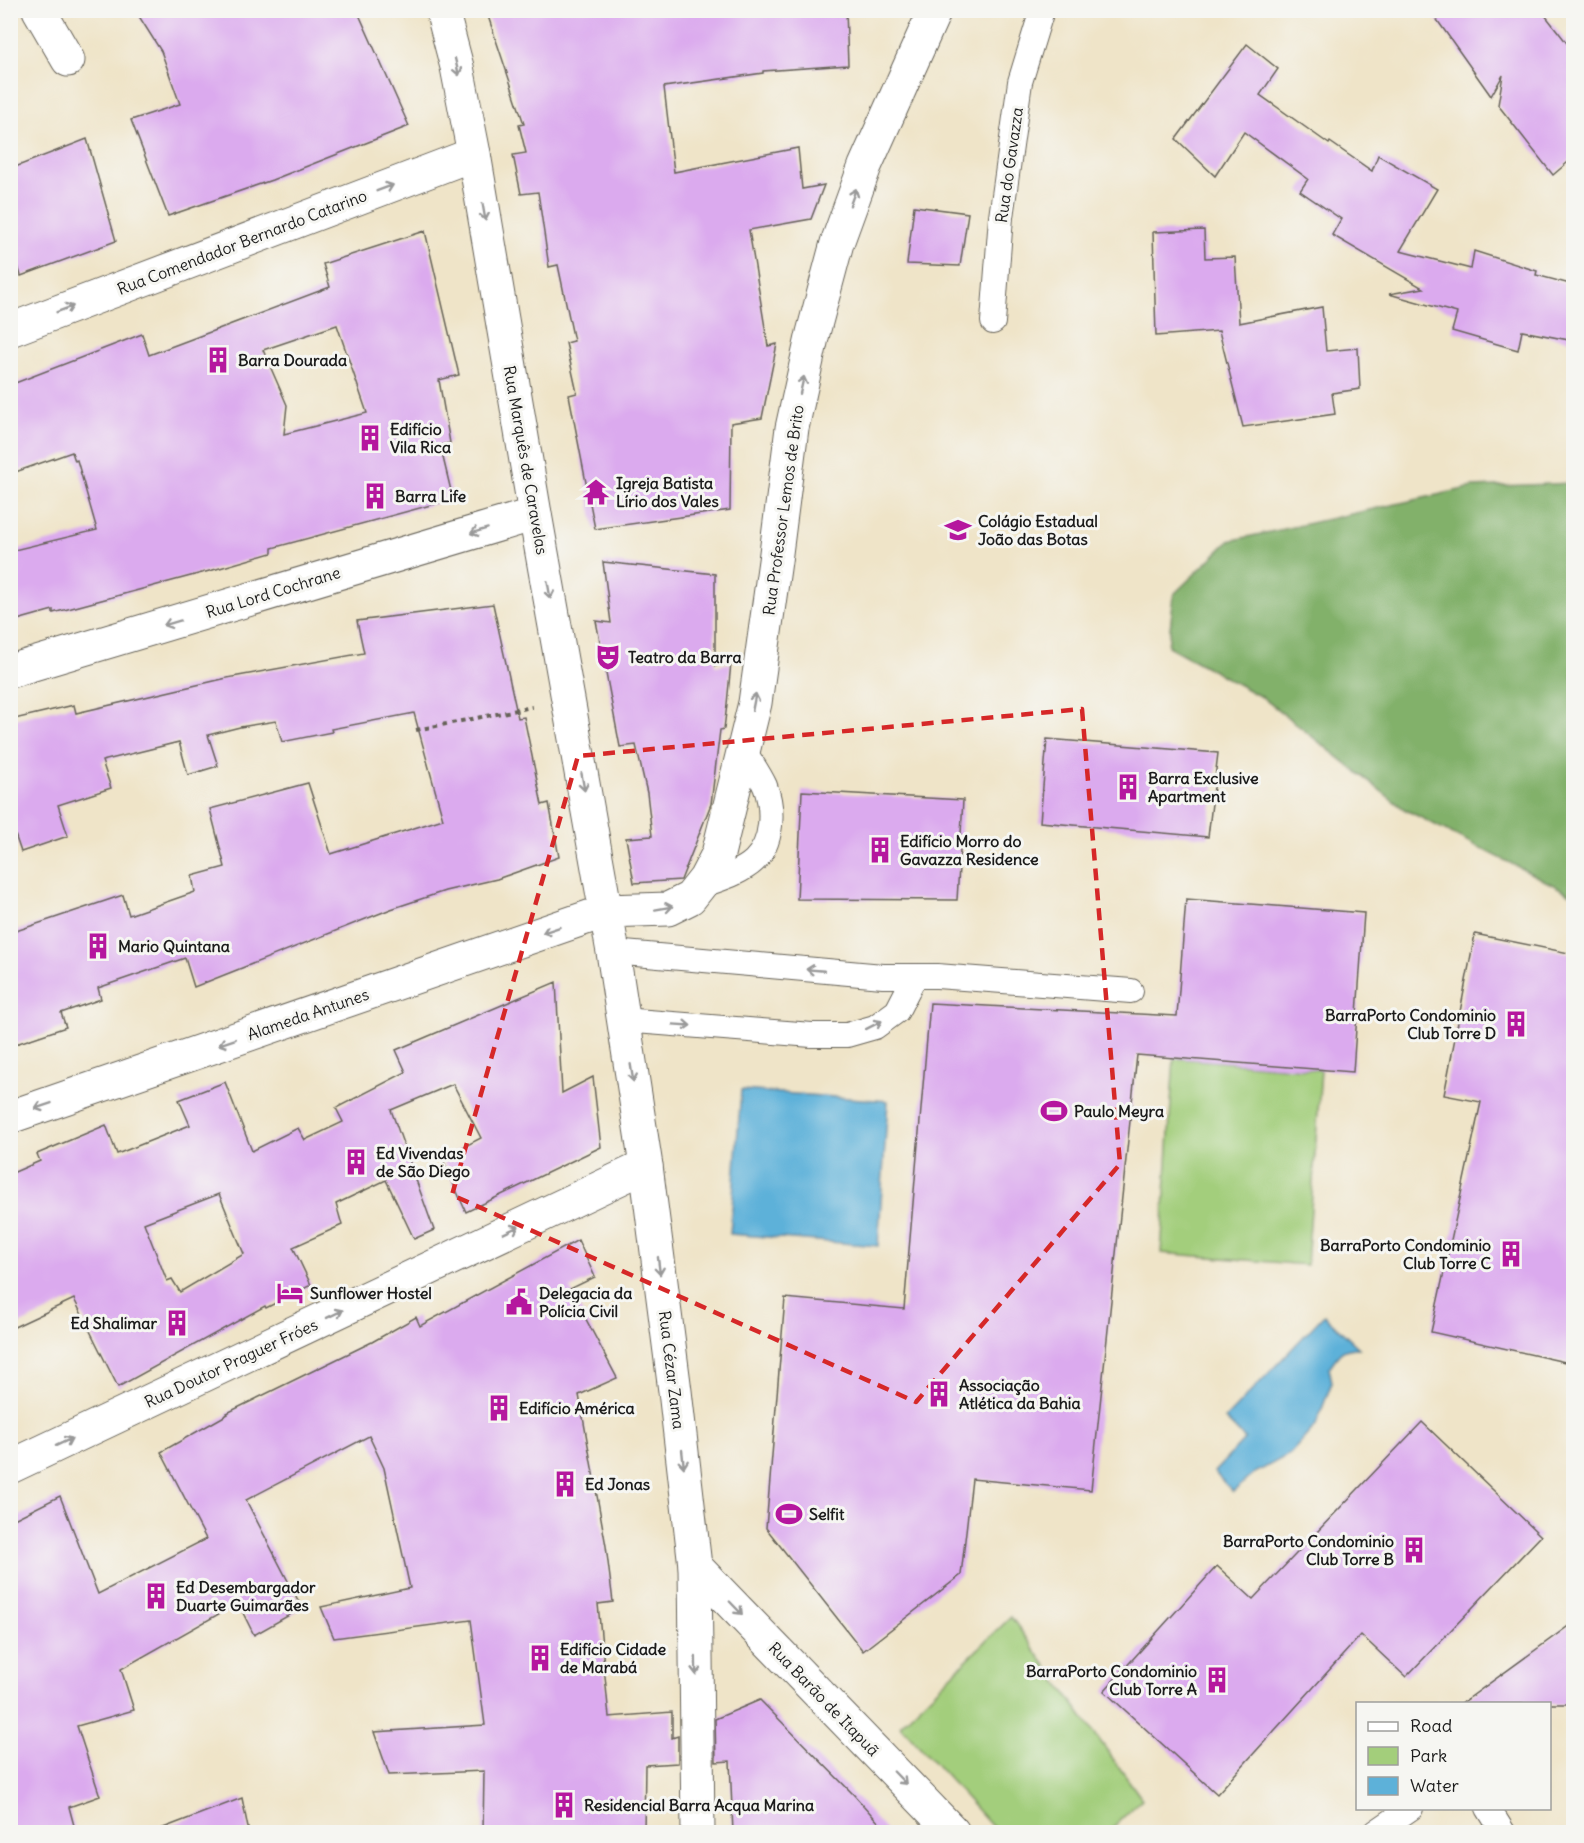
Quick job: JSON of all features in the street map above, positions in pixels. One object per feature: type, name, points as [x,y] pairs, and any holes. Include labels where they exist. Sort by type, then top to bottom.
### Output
[{"type":"street","points":[[39,10],[68,60]]},
{"type":"street","name":"Rua Marquês de Caravelas","points":[[442,10],[457,67],[474,154],[606,911]]},
{"type":"street","name":"Rua Professor Lemos de Brito","points":[[606,911],[668,909],[690,898],[718,854],[758,679],[792,428],[834,254],[865,166],[934,10]]},
{"type":"street","name":"Rua Comendador Bernardo Catarino","points":[[10,330],[474,154]]},
{"type":"street","name":"Rua Lord Cochrane","points":[[10,671],[535,514]]},
{"type":"street","name":"Rua Cézar Zama","points":[[606,911],[646,1166],[695,1566],[698,1833]]},
{"type":"street","name":"Alameda Antunes","points":[[10,1117],[606,911]]},
{"type":"street","name":"Rua Doutor Praguer Fróes","points":[[10,1467],[646,1166]]},
{"type":"street","name":"Rua Barão de Itapuã","points":[[695,1566],[953,1833]]},
{"type":"lane","name":"Rua do Gavazza","points":[[993,322],[1001,217],[1020,82],[1042,10]]},
{"type":"lane","points":[[699,887],[753,862],[764,848],[770,830],[769,798],[743,749]]},
{"type":"lane","points":[[613,952],[883,976],[937,976],[1131,991]]},
{"type":"lane","points":[[623,1020],[812,1035],[848,1035],[875,1027],[897,1011],[915,976]]},
{"type":"lane","points":[[1376,1833],[1410,1810]]},
{"type":"lane","points":[[1489,1810],[1503,1833]]},
{"type":"path","points":[[416,730],[568,700]]},
{"type":"highlighted area","points":[[1082,709],[1120,1164],[916,1402],[452,1195],[578,756]]},
{"type":"green space","points":[[1573,483],[1573,895],[1404,809],[1263,698],[1168,646],[1174,594],[1229,541],[1473,487]]},
{"type":"green space","points":[[1174,1058],[1321,1070],[1307,1265],[1161,1253]]},
{"type":"green space","points":[[1011,1617],[1142,1799],[1108,1832],[997,1832],[900,1725]]},
{"type":"water","points":[[741,1090],[888,1101],[878,1246],[730,1234]]},
{"type":"water","points":[[1324,1315],[1359,1348],[1341,1352],[1329,1368],[1332,1382],[1316,1425],[1290,1454],[1253,1474],[1233,1492],[1214,1472],[1245,1439],[1225,1419]]},
{"type":"building","points":[[135,10],[357,10],[409,126],[272,180],[168,216],[131,120],[180,104],[161,51]]},
{"type":"building","points":[[486,10],[846,10],[848,65],[763,71],[763,73],[664,87],[674,172],[798,148],[802,189],[824,185],[811,219],[749,230],[768,346],[777,344],[762,418],[731,423],[730,510],[595,529],[569,395],[577,393],[566,343],[574,341],[558,265],[549,267],[538,192],[521,194],[513,155],[526,153],[519,125],[524,124]]},
{"type":"building","points":[[1430,10],[1541,10],[1574,52],[1574,157],[1553,175],[1498,105],[1503,75],[1491,96]]},
{"type":"building","points":[[1247,44],[1278,69],[1260,95],[1329,144],[1330,142],[1372,171],[1378,155],[1437,189],[1400,251],[1471,269],[1474,251],[1537,271],[1536,275],[1574,285],[1574,341],[1522,331],[1518,350],[1452,331],[1457,313],[1389,294],[1423,288],[1332,235],[1341,219],[1300,191],[1308,179],[1244,132],[1215,176],[1176,139]]},
{"type":"building","points":[[87,139],[116,241],[21,276],[10,238],[10,169]]},
{"type":"building","points":[[914,206],[968,213],[960,266],[907,264]]},
{"type":"building","points":[[1204,230],[1205,258],[1235,257],[1239,323],[1322,307],[1326,351],[1358,348],[1360,389],[1332,393],[1335,414],[1243,427],[1219,331],[1156,336],[1153,232]]},
{"type":"building","points":[[425,231],[459,375],[439,380],[450,443],[440,445],[453,499],[272,548],[272,553],[213,570],[53,613],[53,610],[10,622],[10,551],[97,530],[77,460],[75,461],[72,452],[10,474],[10,385],[142,334],[149,355],[330,287],[323,264]],"holes":[[[337,325],[367,413],[284,434],[287,405],[263,350]]]},
{"type":"building","points":[[603,562],[715,574],[715,666],[731,663],[727,704],[724,729],[720,730],[711,804],[681,880],[634,883],[626,838],[652,836],[647,793],[636,745],[620,747],[596,621],[611,623]]},
{"type":"building","points":[[493,604],[518,718],[524,717],[542,805],[549,803],[559,857],[497,879],[445,891],[391,909],[194,987],[185,958],[98,988],[101,999],[61,1013],[66,1027],[10,1046],[10,933],[123,895],[129,915],[195,892],[192,876],[225,867],[210,809],[308,783],[331,854],[443,819],[414,713],[331,729],[332,732],[282,742],[276,721],[208,735],[218,766],[188,775],[179,742],[102,761],[111,788],[58,805],[68,836],[21,852],[10,820],[10,720],[74,705],[76,713],[227,678],[364,653],[357,621]]},
{"type":"building","name":"Barra Exclusive Apartment","points":[[1047,739],[1218,753],[1208,837],[1040,822]]},
{"type":"building","name":"Edifício Morro do Gavazza Residence","points":[[802,791],[963,800],[957,900],[797,899]]},
{"type":"building","name":"Associação Atlética da Bahia","points":[[1186,899],[1364,913],[1353,1072],[1137,1055],[1091,1490],[972,1479],[961,1575],[863,1651],[766,1528],[785,1298],[904,1309],[930,1003],[1177,1016]]},
{"type":"building","points":[[1475,934],[1574,954],[1574,1364],[1431,1332],[1481,1102],[1444,1095]]},
{"type":"building","points":[[556,982],[562,1093],[593,1077],[601,1147],[466,1212],[442,1158],[481,1138],[453,1084],[391,1110],[434,1230],[414,1239],[386,1180],[336,1204],[342,1225],[293,1247],[311,1285],[266,1308],[265,1306],[118,1387],[74,1299],[10,1329],[10,1174],[40,1161],[37,1154],[106,1125],[117,1154],[190,1125],[179,1100],[225,1082],[252,1151],[298,1128],[305,1140],[343,1122],[336,1108],[406,1072],[396,1050]],"holes":[[[219,1194],[244,1254],[180,1292],[172,1279],[167,1281],[144,1223]]]},
{"type":"building","points":[[578,1240],[595,1277],[570,1289],[617,1378],[579,1395],[606,1546],[613,1602],[598,1604],[609,1717],[672,1712],[672,1738],[678,1736],[678,1763],[645,1765],[644,1833],[483,1833],[484,1771],[389,1775],[374,1732],[485,1725],[471,1620],[334,1638],[321,1607],[410,1588],[384,1468],[369,1436],[246,1500],[302,1608],[254,1635],[238,1603],[121,1669],[134,1710],[77,1726],[100,1796],[69,1807],[76,1833],[10,1833],[10,1521],[60,1496],[98,1594],[206,1539],[161,1452],[227,1413],[372,1342],[416,1317],[420,1326]]},
{"type":"building","points":[[1422,1422],[1541,1536],[1406,1677],[1361,1635],[1217,1794],[1104,1691],[1217,1566],[1253,1599]]},
{"type":"building","points":[[1574,1622],[1574,1704],[1464,1702]]},
{"type":"building","points":[[760,1700],[854,1795],[888,1833],[733,1833],[730,1761],[716,1762],[715,1719]]},
{"type":"building","points":[[242,1798],[249,1833],[159,1833],[158,1830]]},
{"type":"place","name":"Barra Dourada","points":[[218,360]]},
{"type":"place","name":"Edifício Vila Rica","points":[[370,438]]},
{"type":"place","name":"Igreja Batista Lírio dos Vales","points":[[596,492]]},
{"type":"place","name":"Barra Life","points":[[375,496]]},
{"type":"place","name":"Colágio Estadual João das Botas","points":[[958,530]]},
{"type":"place","name":"Teatro da Barra","points":[[608,657]]},
{"type":"place","name":"Barra Exclusive Apartment","points":[[1128,787]]},
{"type":"place","name":"Edifício Morro do Gavazza Residence","points":[[880,850]]},
{"type":"place","name":"Mario Quintana","points":[[98,946]]},
{"type":"place","name":"BarraPorto Condominio Club Torre D","points":[[1516,1024]]},
{"type":"place","name":"Paulo Meyra","points":[[1054,1111]]},
{"type":"place","name":"Ed Vivendas de São Diego","points":[[356,1162]]},
{"type":"place","name":"BarraPorto Condominio Club Torre C","points":[[1511,1254]]},
{"type":"place","name":"Sunflower Hostel","points":[[290,1293]]},
{"type":"place","name":"Delegacia da Polícia Civil","points":[[519,1302]]},
{"type":"place","name":"Ed Shalimar","points":[[177,1323]]},
{"type":"place","name":"Associação Atlética da Bahia","points":[[939,1394]]},
{"type":"place","name":"Edifício América","points":[[499,1408]]},
{"type":"place","name":"Ed Jonas","points":[[565,1484]]},
{"type":"place","name":"Selfit","points":[[789,1514]]},
{"type":"place","name":"BarraPorto Condominio Club Torre B","points":[[1414,1550]]},
{"type":"place","name":"Ed Desembargador Duarte Guimarães","points":[[156,1596]]},
{"type":"place","name":"Edifício Cidade de Marabá","points":[[540,1658]]},
{"type":"place","name":"BarraPorto Condominio Club Torre A","points":[[1217,1680]]},
{"type":"place","name":"Residencial Barra Acqua Marina","points":[[564,1805]]}]
